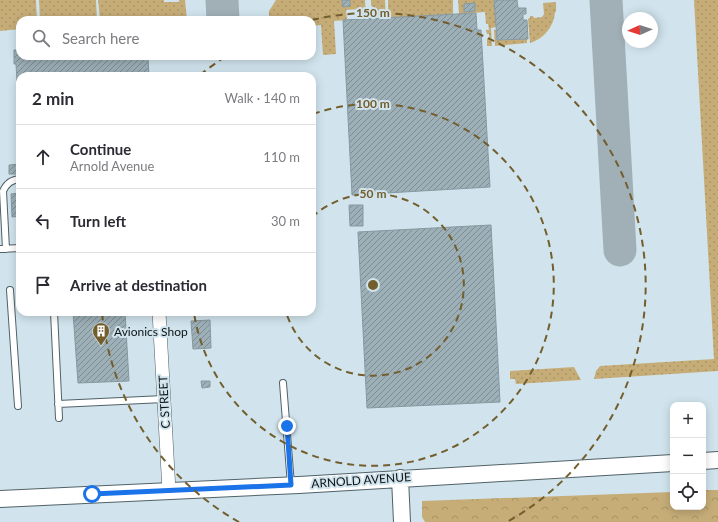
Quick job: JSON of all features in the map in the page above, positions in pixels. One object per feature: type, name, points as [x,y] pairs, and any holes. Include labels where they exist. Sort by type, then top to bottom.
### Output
[{"type":"street","name":"C STREET","points":[[159,316],[169,491]]},
{"type":"street","points":[[706,461],[718,460]]},
{"type":"street","name":"ARNOLD AVENUE","points":[[0,498],[291,485],[670,463]]},
{"type":"street","points":[[400,478],[402,522]]},
{"type":"lane","points":[[16,180],[8,183],[3,191],[3,249],[16,248]]},
{"type":"lane","points":[[10,290],[18,406]]},
{"type":"lane","points":[[54,316],[59,418]]},
{"type":"lane","points":[[283,383],[291,485]]},
{"type":"lane","points":[[58,404],[164,399]]},
{"type":"green space","points":[[0,0],[36,0],[37,16],[16,16],[16,29],[0,31]]},
{"type":"green space","points":[[39,0],[96,0],[97,16],[40,16]]},
{"type":"green space","points":[[98,0],[164,0],[164,2],[179,2],[179,0],[185,0],[187,16],[100,16]]},
{"type":"green space","points":[[276,0],[342,0],[343,7],[350,6],[350,0],[365,0],[366,19],[359,19],[359,9],[346,10],[347,20],[334,21],[336,54],[323,55],[321,25],[316,26],[316,16],[269,16],[269,11]]},
{"type":"green space","points":[[371,0],[385,0],[386,18],[380,18],[371,5]]},
{"type":"green space","points":[[388,0],[453,0],[453,14],[388,18]]},
{"type":"green space","points":[[458,0],[494,0],[496,27],[491,28],[492,46],[487,46],[489,34],[487,34],[486,30],[489,30],[488,24],[486,24],[485,12],[459,14]]},
{"type":"green space","points":[[694,0],[718,0],[718,371],[594,379],[596,371],[600,366],[714,359]]},
{"type":"green space","points":[[556,2],[556,12],[550,27],[544,35],[530,43],[528,19],[530,16],[533,16],[534,18],[542,17],[544,14],[543,3]]},
{"type":"green space","points":[[494,30],[496,30],[497,40],[527,39],[527,43],[495,46]]},
{"type":"green space","points":[[574,367],[581,380],[516,384],[515,379],[510,379],[510,371]]},
{"type":"green space","points":[[706,490],[718,490],[718,522],[425,522],[422,517],[422,501],[670,492],[670,510],[706,510]]},
{"type":"building","points":[[342,0],[350,0],[350,6],[343,7]]},
{"type":"building","points":[[494,0],[517,0],[518,8],[526,8],[526,14],[523,14],[523,20],[527,20],[528,39],[497,40]]},
{"type":"building","points":[[475,3],[475,11],[464,12],[464,4]]},
{"type":"building","points":[[476,13],[477,30],[481,30],[490,187],[352,195],[343,20]]},
{"type":"building","points":[[14,50],[16,50],[16,60],[148,60],[149,72],[16,72],[16,64],[14,64]]},
{"type":"building","points":[[16,164],[16,174],[9,174],[9,165]]},
{"type":"building","points":[[16,193],[16,216],[12,217],[11,194]]},
{"type":"building","points":[[349,205],[363,205],[363,226],[350,226]]},
{"type":"building","points":[[491,225],[500,402],[367,408],[358,232]]},
{"type":"building","name":"Avionics Shop","points":[[73,316],[125,316],[129,381],[78,383]]},
{"type":"building","points":[[210,320],[211,348],[193,349],[191,321]]},
{"type":"building","points":[[201,381],[210,381],[210,387],[202,388]]},
{"type":"taxiway","points":[[222,0],[223,16]]},
{"type":"taxiway","points":[[606,0],[620,250]]},
{"type":"place","name":"Avionics Shop","points":[[101,346]]},
{"type":"route","points":[[92,494],[291,485],[287,426]]}]
